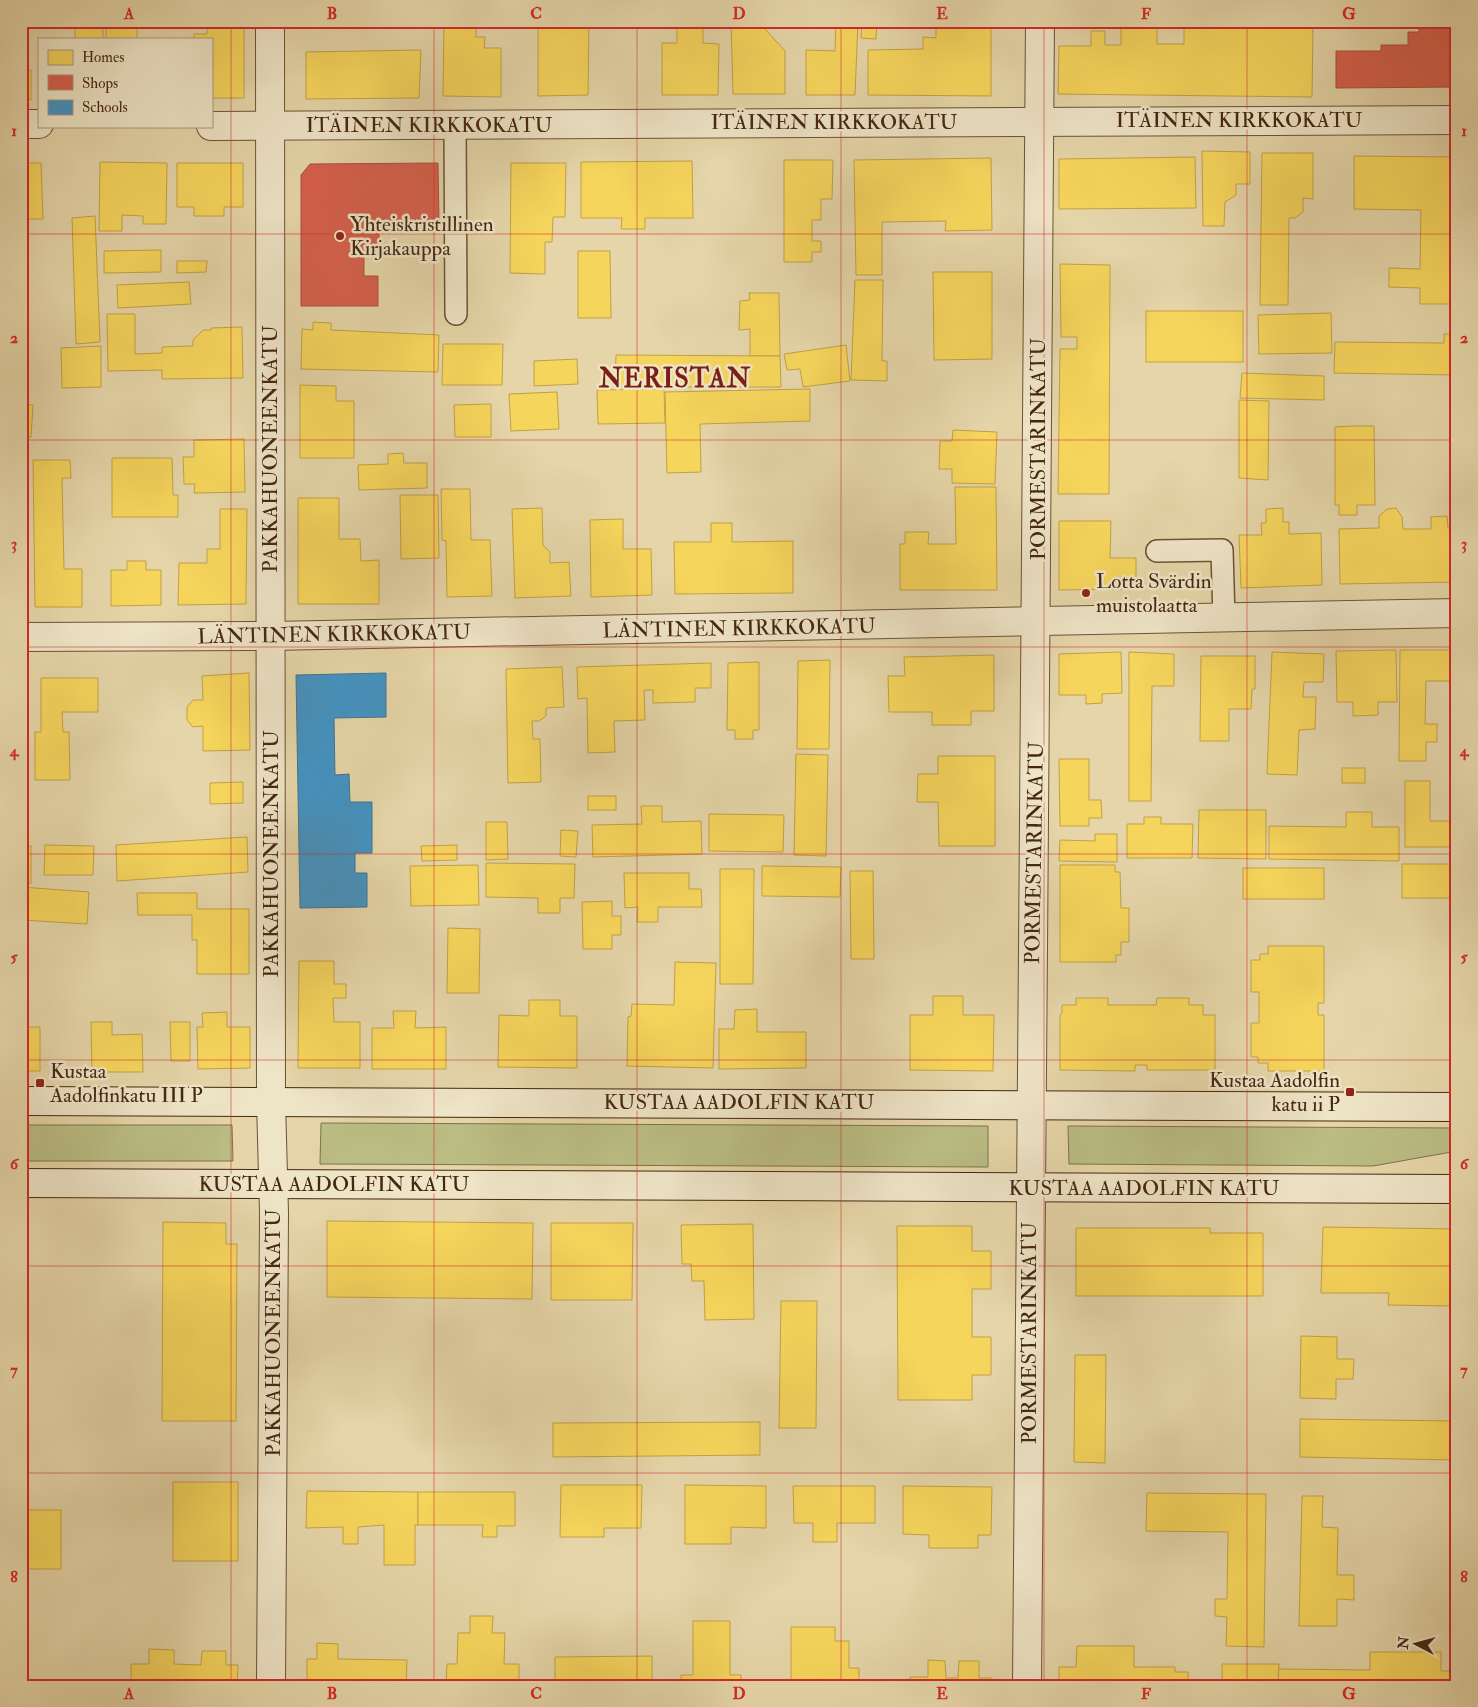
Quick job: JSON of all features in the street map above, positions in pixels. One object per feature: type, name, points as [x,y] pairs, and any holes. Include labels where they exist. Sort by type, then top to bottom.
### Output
[{"type":"street","name":"PAKKAHUONEENKATU","points":[[270,21],[268,127],[271,1101],[273,1183],[271,1686]]},
{"type":"street","name":"PORMESTARINKATU","points":[[1027,1686],[1029,1187],[1037,623],[1040,21]]},
{"type":"street","name":"ITÄINEN KIRKKOKATU","points":[[212,126],[1457,120]]},
{"type":"street","points":[[21,124],[38,124]]},
{"type":"street","name":"LÄNTINEN KIRKKOKATU","points":[[21,637],[271,636],[1037,623],[1457,613]]},
{"type":"street","name":"KUSTAA AADOLFIN KATU","points":[[21,1101],[1457,1107]]},
{"type":"street","name":"KUSTAA AADOLFIN KATU","points":[[21,1183],[1457,1189]]},
{"type":"lane","points":[[455,125],[456,314]]},
{"type":"lane","points":[[1158,551],[1222,550],[1224,619]]},
{"type":"green space","points":[[321,1123],[988,1126],[988,1167],[320,1164]]},
{"type":"green space","points":[[21,1125],[232,1125],[233,1161],[21,1161]]},
{"type":"green space","points":[[1068,1126],[1457,1128],[1457,1151],[1373,1166],[1069,1164]]},
{"type":"building: Homes","points":[[75,21],[103,21],[103,38],[75,38]]},
{"type":"building: Homes","points":[[106,21],[137,21],[137,38],[106,38]]},
{"type":"building: Homes","points":[[207,21],[244,21],[244,98],[212,98],[212,38],[194,38],[194,34],[207,34]]},
{"type":"building: Homes","points":[[444,21],[476,21],[476,37],[485,37],[484,48],[501,48],[501,97],[443,96]]},
{"type":"building: Homes","points":[[564,21],[589,21],[588,95],[538,96],[538,23],[564,23]]},
{"type":"building: Homes","points":[[731,21],[765,21],[765,29],[785,51],[785,94],[733,94]]},
{"type":"building: Homes","points":[[836,21],[858,21],[855,95],[806,95],[806,50],[835,51]]},
{"type":"building: Homes","points":[[862,21],[877,21],[876,39],[861,38]]},
{"type":"building: Homes","points":[[936,21],[991,21],[991,96],[868,95],[868,50],[923,49],[923,37],[936,38]]},
{"type":"building: Homes","points":[[1121,21],[1157,21],[1157,44],[1184,44],[1184,27],[1228,28],[1228,21],[1291,21],[1291,28],[1313,28],[1312,97],[1058,94],[1059,46],[1091,46],[1091,31],[1105,31],[1105,45],[1121,45]]},
{"type":"building: Homes","points":[[677,24],[703,24],[703,43],[719,44],[718,95],[662,95],[662,43],[677,43]]},
{"type":"building: Homes","points":[[421,50],[419,98],[306,99],[306,52]]},
{"type":"building: Homes","points":[[21,70],[31,70],[31,100],[21,99]]},
{"type":"building: Homes","points":[[1202,151],[1250,152],[1250,184],[1236,184],[1236,195],[1225,202],[1224,226],[1203,226]]},
{"type":"building: Homes","points":[[1262,153],[1313,153],[1313,199],[1303,198],[1303,212],[1295,218],[1289,218],[1288,305],[1260,305]]},
{"type":"building: Homes","points":[[1354,156],[1457,157],[1457,304],[1420,304],[1420,288],[1389,287],[1389,268],[1420,269],[1421,210],[1354,209]]},
{"type":"building: Homes","points":[[1195,157],[1196,208],[1059,209],[1059,159]]},
{"type":"building: Homes","points":[[991,158],[992,230],[945,231],[946,221],[882,222],[882,275],[856,275],[854,160]]},
{"type":"building: Homes","points":[[784,160],[833,160],[832,199],[821,199],[821,220],[812,220],[812,241],[821,241],[821,252],[812,252],[812,262],[784,262]]},
{"type":"building: Homes","points":[[692,161],[693,218],[645,218],[645,229],[621,229],[622,218],[581,218],[581,162]]},
{"type":"building: Homes","points":[[100,162],[167,163],[166,224],[143,224],[143,216],[122,215],[122,231],[99,231]]},
{"type":"building: Homes","points":[[21,163],[41,163],[43,219],[23,219],[21,232]]},
{"type":"building: Homes","points":[[177,163],[243,163],[243,207],[224,207],[224,216],[194,216],[194,207],[177,207]]},
{"type":"building: Homes","points":[[511,163],[566,163],[565,217],[553,217],[552,242],[545,242],[545,274],[510,273]]},
{"type":"building: Homes","points":[[95,216],[100,342],[76,344],[72,218]]},
{"type":"building: Homes","points":[[161,250],[161,272],[104,273],[104,251]]},
{"type":"building: Homes","points":[[578,251],[610,251],[611,318],[578,318]]},
{"type":"building: Homes","points":[[177,261],[207,261],[206,272],[177,273]]},
{"type":"building: Homes","points":[[1060,264],[1110,265],[1109,494],[1058,494],[1060,349],[1077,349],[1077,337],[1061,337]]},
{"type":"building: Homes","points":[[933,272],[992,272],[992,359],[934,360]]},
{"type":"building: Homes","points":[[855,280],[883,280],[882,361],[887,361],[887,381],[851,380]]},
{"type":"building: Homes","points":[[189,282],[191,304],[118,308],[117,285]]},
{"type":"building: Homes","points":[[749,293],[779,293],[780,356],[750,356],[750,329],[739,330],[740,301],[750,300]]},
{"type":"building: Homes","points":[[1146,311],[1243,311],[1243,362],[1146,362]]},
{"type":"building: Homes","points":[[1331,313],[1332,353],[1259,354],[1258,315]]},
{"type":"building: Homes","points":[[107,314],[135,314],[135,354],[162,353],[162,347],[193,346],[193,340],[203,330],[242,327],[243,378],[162,379],[162,370],[108,371]]},
{"type":"building: Homes","points":[[313,322],[331,323],[331,330],[439,335],[438,372],[301,369],[302,329],[313,330]]},
{"type":"building: Homes","points":[[1444,334],[1457,334],[1457,375],[1334,373],[1335,342],[1444,343]]},
{"type":"building: Homes","points":[[443,344],[503,344],[502,385],[442,385]]},
{"type":"building: Homes","points":[[846,345],[850,381],[803,387],[800,369],[787,370],[784,354]]},
{"type":"building: Homes","points":[[101,346],[101,387],[62,388],[61,348]]},
{"type":"building: Homes","points":[[616,355],[780,356],[781,387],[615,387]]},
{"type":"building: Homes","points":[[577,359],[578,384],[534,386],[534,361]]},
{"type":"building: Homes","points":[[1242,373],[1324,376],[1324,400],[1240,398]]},
{"type":"building: Homes","points":[[300,385],[336,386],[336,401],[354,401],[354,458],[300,458]]},
{"type":"building: Homes","points":[[664,389],[665,423],[598,424],[597,390]]},
{"type":"building: Homes","points":[[810,389],[810,421],[700,424],[701,472],[667,473],[665,392]]},
{"type":"building: Homes","points":[[557,392],[559,429],[511,431],[509,394]]},
{"type":"building: Homes","points":[[1239,400],[1269,401],[1268,480],[1239,478]]},
{"type":"building: Homes","points":[[21,404],[33,405],[31,437],[21,437]]},
{"type":"building: Homes","points":[[491,404],[491,437],[455,437],[454,405]]},
{"type":"building: Homes","points":[[1374,426],[1375,505],[1357,505],[1357,515],[1339,515],[1339,505],[1335,505],[1335,427]]},
{"type":"building: Homes","points":[[953,430],[997,432],[995,484],[952,483],[952,469],[939,469],[940,441],[952,441]]},
{"type":"building: Homes","points":[[244,439],[245,492],[194,493],[195,484],[184,484],[183,457],[194,457],[194,440]]},
{"type":"building: Homes","points":[[403,453],[404,463],[427,463],[427,488],[359,490],[358,465],[388,464],[388,454]]},
{"type":"building: Homes","points":[[112,458],[172,458],[173,495],[178,495],[178,517],[112,517]]},
{"type":"building: Homes","points":[[33,460],[70,460],[71,478],[62,478],[64,569],[82,569],[82,607],[35,607]]},
{"type":"building: Homes","points":[[955,487],[996,487],[997,590],[900,590],[900,544],[905,544],[905,532],[929,532],[928,544],[956,544]]},
{"type":"building: Homes","points":[[441,489],[470,489],[471,540],[490,540],[492,596],[447,597],[446,541],[442,540]]},
{"type":"building: Homes","points":[[400,495],[438,495],[439,558],[401,559]]},
{"type":"building: Homes","points":[[298,498],[339,498],[339,539],[360,539],[361,561],[379,560],[379,604],[298,604]]},
{"type":"building: Homes","points":[[542,508],[543,545],[550,552],[550,563],[569,562],[571,596],[515,598],[512,509]]},
{"type":"building: Homes","points":[[1283,508],[1283,522],[1289,522],[1289,534],[1321,533],[1322,585],[1241,588],[1239,535],[1262,535],[1261,523],[1266,523],[1266,509]]},
{"type":"building: Homes","points":[[1396,508],[1402,517],[1403,529],[1431,529],[1431,517],[1447,516],[1448,528],[1455,528],[1457,582],[1340,584],[1339,529],[1379,528],[1379,516],[1387,509]]},
{"type":"building: Homes","points":[[220,509],[247,509],[246,604],[178,605],[179,563],[207,563],[207,549],[220,549]]},
{"type":"building: Homes","points":[[623,519],[623,549],[651,549],[652,595],[591,597],[590,520]]},
{"type":"building: Homes","points":[[1059,521],[1111,521],[1110,558],[1136,558],[1136,589],[1059,590]]},
{"type":"building: Homes","points":[[711,523],[732,523],[732,542],[793,541],[793,593],[675,594],[674,542],[711,542]]},
{"type":"building: Homes","points":[[127,561],[146,561],[146,570],[161,570],[161,605],[111,606],[111,570],[127,570]]},
{"type":"building: Homes","points":[[1396,650],[1397,702],[1378,702],[1378,715],[1353,716],[1353,702],[1337,702],[1336,651]]},
{"type":"building: Homes","points":[[1400,650],[1453,650],[1453,681],[1426,681],[1425,724],[1437,724],[1437,742],[1426,742],[1426,761],[1399,761]]},
{"type":"building: Homes","points":[[1121,652],[1122,693],[1102,694],[1102,703],[1086,704],[1086,695],[1059,695],[1059,654]]},
{"type":"building: Homes","points":[[1129,652],[1174,654],[1174,686],[1152,686],[1151,801],[1129,801]]},
{"type":"building: Homes","points":[[1272,652],[1324,654],[1323,682],[1304,682],[1303,697],[1316,697],[1315,729],[1299,730],[1297,775],[1267,774]]},
{"type":"building: Homes","points":[[994,655],[994,711],[971,711],[971,725],[932,725],[932,712],[889,712],[888,676],[905,676],[904,657]]},
{"type":"building: Homes","points":[[1201,656],[1255,656],[1255,689],[1252,689],[1251,709],[1229,709],[1229,741],[1200,741]]},
{"type":"building: Homes","points":[[830,660],[829,749],[797,749],[798,661]]},
{"type":"building: Homes","points":[[759,662],[759,730],[753,730],[753,739],[735,739],[735,730],[727,730],[728,663]]},
{"type":"building: Homes","points":[[711,663],[711,688],[695,688],[695,702],[653,703],[653,690],[644,690],[645,720],[614,721],[615,752],[588,753],[587,698],[578,699],[577,667]]},
{"type":"building: Homes","points":[[562,667],[564,707],[546,708],[546,716],[539,721],[532,721],[533,739],[540,739],[541,782],[508,783],[506,669]]},
{"type":"building: Homes","points":[[249,673],[250,750],[203,751],[203,726],[193,727],[187,720],[187,707],[193,700],[203,700],[202,676]]},
{"type":"building: Homes","points":[[41,678],[98,678],[98,712],[62,712],[63,732],[69,732],[70,780],[35,780],[35,732],[41,732]]},
{"type":"building: Homes","points":[[21,680],[27,680],[28,755],[21,756]]},
{"type":"building: Homes","points":[[796,754],[828,755],[826,856],[794,855]]},
{"type":"building: Homes","points":[[938,756],[995,756],[995,846],[939,846],[938,802],[917,802],[918,774],[938,774]]},
{"type":"building: Homes","points":[[1059,759],[1089,759],[1089,800],[1101,800],[1102,818],[1089,818],[1089,826],[1060,826]]},
{"type":"building: Homes","points":[[1342,768],[1365,768],[1365,783],[1342,783]]},
{"type":"building: Homes","points":[[1405,781],[1430,781],[1430,821],[1457,821],[1457,847],[1405,847]]},
{"type":"building: Homes","points":[[243,782],[243,803],[210,804],[210,783]]},
{"type":"building: Homes","points":[[588,796],[616,796],[616,810],[588,810]]},
{"type":"building: Homes","points":[[641,806],[662,806],[662,822],[701,821],[702,854],[593,857],[592,825],[642,824]]},
{"type":"building: Homes","points":[[1199,810],[1266,810],[1266,859],[1198,858]]},
{"type":"building: Homes","points":[[1346,812],[1372,812],[1372,827],[1399,827],[1399,861],[1269,859],[1269,826],[1346,827]]},
{"type":"building: Homes","points":[[709,814],[784,815],[783,852],[709,851]]},
{"type":"building: Homes","points":[[1144,817],[1161,817],[1161,824],[1193,824],[1192,858],[1127,858],[1127,824],[1144,824]]},
{"type":"building: Homes","points":[[486,822],[507,822],[508,859],[486,860]]},
{"type":"building: Homes","points":[[561,830],[578,831],[576,857],[560,856]]},
{"type":"building: Homes","points":[[1095,834],[1117,834],[1117,862],[1059,861],[1060,840],[1095,841]]},
{"type":"building: Homes","points":[[247,837],[248,872],[117,881],[116,845]]},
{"type":"building: Homes","points":[[45,845],[94,846],[93,875],[44,875]]},
{"type":"building: Homes","points":[[457,845],[457,860],[422,861],[421,846]]},
{"type":"building: Homes","points":[[21,846],[31,846],[31,883],[21,883]]},
{"type":"building: Homes","points":[[486,863],[575,864],[574,898],[560,898],[560,913],[538,913],[538,898],[486,897]]},
{"type":"building: Homes","points":[[1402,864],[1457,864],[1457,898],[1402,898]]},
{"type":"building: Homes","points":[[478,865],[479,905],[411,906],[410,866]]},
{"type":"building: Homes","points":[[1060,865],[1115,865],[1115,872],[1120,872],[1121,908],[1129,908],[1129,942],[1121,942],[1121,955],[1116,955],[1116,962],[1060,962]]},
{"type":"building: Homes","points":[[762,866],[841,867],[840,897],[762,896]]},
{"type":"building: Homes","points":[[1243,868],[1324,868],[1324,899],[1243,899]]},
{"type":"building: Homes","points":[[720,869],[754,869],[753,984],[720,984]]},
{"type":"building: Homes","points":[[850,871],[873,871],[874,959],[851,959]]},
{"type":"building: Homes","points":[[624,873],[689,873],[689,889],[701,889],[702,907],[658,907],[658,922],[637,922],[638,907],[625,908]]},
{"type":"building: Homes","points":[[21,887],[89,892],[87,924],[21,920]]},
{"type":"building: Homes","points":[[137,893],[197,893],[197,909],[249,909],[249,974],[197,974],[197,940],[192,940],[192,915],[138,915]]},
{"type":"building: Homes","points":[[612,901],[612,916],[621,916],[621,935],[612,935],[612,949],[583,949],[582,902]]},
{"type":"building: Homes","points":[[448,928],[480,929],[479,993],[447,993]]},
{"type":"building: Homes","points":[[1268,946],[1324,946],[1324,1003],[1318,1003],[1318,1015],[1324,1015],[1324,1071],[1268,1071],[1268,1063],[1258,1063],[1258,1057],[1251,1057],[1251,1023],[1259,1023],[1259,992],[1251,992],[1251,960],[1260,960],[1260,954],[1268,954]]},
{"type":"building: Homes","points":[[299,961],[334,961],[334,984],[346,984],[346,998],[333,998],[334,1022],[360,1022],[360,1068],[298,1068]]},
{"type":"building: Homes","points":[[675,962],[716,963],[713,1068],[627,1066],[628,1017],[631,1016],[632,1004],[674,1005]]},
{"type":"building: Homes","points":[[933,996],[963,996],[963,1015],[994,1015],[993,1071],[910,1070],[910,1015],[933,1015]]},
{"type":"building: Homes","points":[[1076,998],[1108,998],[1108,1005],[1156,1005],[1157,998],[1189,998],[1189,1005],[1203,1005],[1203,1015],[1215,1015],[1215,1070],[1147,1070],[1147,1065],[1135,1065],[1135,1071],[1060,1070],[1060,1015],[1062,1014],[1062,1005],[1076,1005]]},
{"type":"building: Homes","points":[[529,1000],[560,1000],[560,1016],[577,1016],[577,1068],[498,1067],[499,1015],[529,1016]]},
{"type":"building: Homes","points":[[21,1004],[23,1027],[40,1027],[40,1071],[21,1071]]},
{"type":"building: Homes","points":[[757,1009],[757,1032],[806,1032],[806,1068],[719,1069],[719,1029],[734,1029],[735,1010]]},
{"type":"building: Homes","points":[[393,1011],[416,1011],[415,1028],[446,1027],[446,1069],[372,1069],[372,1028],[394,1028]]},
{"type":"building: Homes","points":[[227,1012],[227,1027],[250,1027],[250,1068],[198,1069],[197,1027],[203,1027],[202,1013]]},
{"type":"building: Homes","points":[[91,1022],[112,1022],[112,1035],[142,1034],[143,1072],[92,1072]]},
{"type":"building: Homes","points":[[170,1022],[190,1022],[190,1061],[171,1061]]},
{"type":"building: Homes","points":[[327,1221],[533,1223],[532,1299],[327,1297]]},
{"type":"building: Homes","points":[[163,1222],[226,1223],[226,1244],[237,1244],[236,1421],[162,1421]]},
{"type":"building: Homes","points":[[551,1223],[633,1223],[632,1300],[551,1300]]},
{"type":"building: Homes","points":[[753,1224],[754,1319],[705,1320],[704,1281],[692,1281],[691,1264],[682,1264],[681,1225]]},
{"type":"building: Homes","points":[[897,1226],[972,1226],[972,1251],[991,1251],[991,1289],[972,1289],[972,1337],[991,1337],[991,1375],[972,1375],[972,1400],[898,1400]]},
{"type":"building: Homes","points":[[1323,1227],[1457,1229],[1457,1295],[1453,1295],[1453,1306],[1388,1305],[1389,1293],[1321,1293]]},
{"type":"building: Homes","points":[[1076,1228],[1210,1228],[1210,1233],[1263,1233],[1263,1296],[1076,1296]]},
{"type":"building: Homes","points":[[781,1301],[817,1301],[816,1428],[779,1428]]},
{"type":"building: Homes","points":[[1301,1336],[1337,1337],[1337,1359],[1354,1359],[1353,1379],[1336,1379],[1336,1399],[1300,1398]]},
{"type":"building: Homes","points":[[1075,1355],[1106,1355],[1105,1463],[1074,1462]]},
{"type":"building: Homes","points":[[1300,1419],[1457,1421],[1457,1460],[1300,1457]]},
{"type":"building: Homes","points":[[760,1422],[760,1455],[553,1457],[553,1423]]},
{"type":"building: Homes","points":[[173,1482],[238,1482],[238,1561],[173,1561]]},
{"type":"building: Homes","points":[[561,1485],[642,1485],[641,1528],[604,1528],[604,1537],[560,1537]]},
{"type":"building: Homes","points":[[685,1485],[766,1486],[766,1528],[731,1527],[731,1544],[685,1544]]},
{"type":"building: Homes","points":[[793,1486],[875,1486],[875,1523],[837,1523],[837,1542],[813,1542],[813,1523],[794,1523]]},
{"type":"building: Homes","points":[[903,1486],[992,1487],[991,1535],[978,1535],[978,1548],[929,1548],[929,1535],[903,1534]]},
{"type":"building: Homes","points":[[307,1491],[418,1492],[418,1525],[415,1525],[415,1565],[384,1565],[384,1525],[358,1527],[358,1544],[343,1544],[343,1527],[306,1528]]},
{"type":"building: Homes","points":[[418,1492],[515,1492],[515,1526],[497,1526],[497,1537],[482,1537],[483,1525],[418,1525]]},
{"type":"building: Homes","points":[[1147,1493],[1266,1494],[1264,1647],[1226,1646],[1227,1617],[1215,1616],[1215,1599],[1227,1599],[1228,1532],[1146,1531]]},
{"type":"building: Homes","points":[[1302,1496],[1323,1496],[1322,1527],[1338,1528],[1337,1575],[1354,1575],[1354,1600],[1337,1599],[1337,1626],[1299,1626]]},
{"type":"building: Homes","points":[[23,1510],[61,1510],[61,1569],[23,1569]]},
{"type":"building: Homes","points":[[1454,1583],[1457,1583],[1457,1610],[1454,1610]]},
{"type":"building: Homes","points":[[470,1616],[493,1616],[492,1633],[505,1633],[504,1664],[519,1664],[519,1686],[446,1686],[447,1664],[457,1664],[458,1633],[470,1633]]},
{"type":"building: Homes","points":[[693,1621],[730,1621],[730,1675],[741,1675],[741,1686],[681,1686],[681,1675],[693,1675]]},
{"type":"building: Homes","points":[[791,1627],[835,1627],[835,1641],[849,1641],[849,1668],[859,1668],[859,1686],[791,1686]]},
{"type":"building: Homes","points":[[317,1643],[338,1644],[338,1659],[407,1660],[406,1686],[307,1686],[307,1659],[317,1659]]},
{"type":"building: Homes","points":[[1077,1646],[1134,1646],[1134,1667],[1175,1667],[1175,1672],[1188,1672],[1188,1686],[1059,1686],[1059,1667],[1076,1667]]},
{"type":"building: Homes","points":[[149,1649],[174,1650],[174,1664],[201,1665],[202,1651],[226,1651],[226,1665],[238,1665],[237,1686],[131,1686],[131,1664],[149,1664]]},
{"type":"building: Homes","points":[[1370,1652],[1441,1652],[1441,1671],[1457,1671],[1457,1686],[1278,1686],[1278,1669],[1370,1670]]},
{"type":"building: Homes","points":[[652,1656],[652,1686],[555,1686],[555,1657]]},
{"type":"building: Homes","points":[[928,1660],[945,1661],[946,1678],[958,1678],[959,1661],[979,1661],[979,1678],[992,1678],[992,1686],[910,1686],[910,1677],[928,1677]]},
{"type":"building: Homes","points":[[1222,1664],[1279,1664],[1278,1686],[1222,1686]]},
{"type":"building: Shops","points":[[1419,21],[1457,21],[1457,87],[1336,88],[1336,51],[1381,51],[1381,45],[1408,45],[1408,32],[1419,32]]},
{"type":"building: Shops","name":"Yhteiskristillinen Kirjakauppa","points":[[438,163],[439,222],[379,222],[379,250],[364,250],[364,276],[378,276],[378,306],[301,306],[301,175],[310,164]]},
{"type":"building: Schools","points":[[386,673],[386,717],[334,718],[335,775],[349,774],[350,802],[372,802],[372,853],[355,853],[355,873],[367,873],[367,907],[300,908],[296,675]]},
{"type":"place","name":"Yhteiskristillinen Kirjakauppa","points":[[340,236]]},
{"type":"place","name":"Lotta Svärdin muistolaatta","points":[[1086,593]]},
{"type":"place","name":"Kustaa Aadolfinkatu III P","points":[[40,1083]]},
{"type":"place","name":"Kustaa Aadolfin katu ii P","points":[[1350,1092]]},
{"type":"district","name":"NERISTAN","points":[[675,378]]}]
